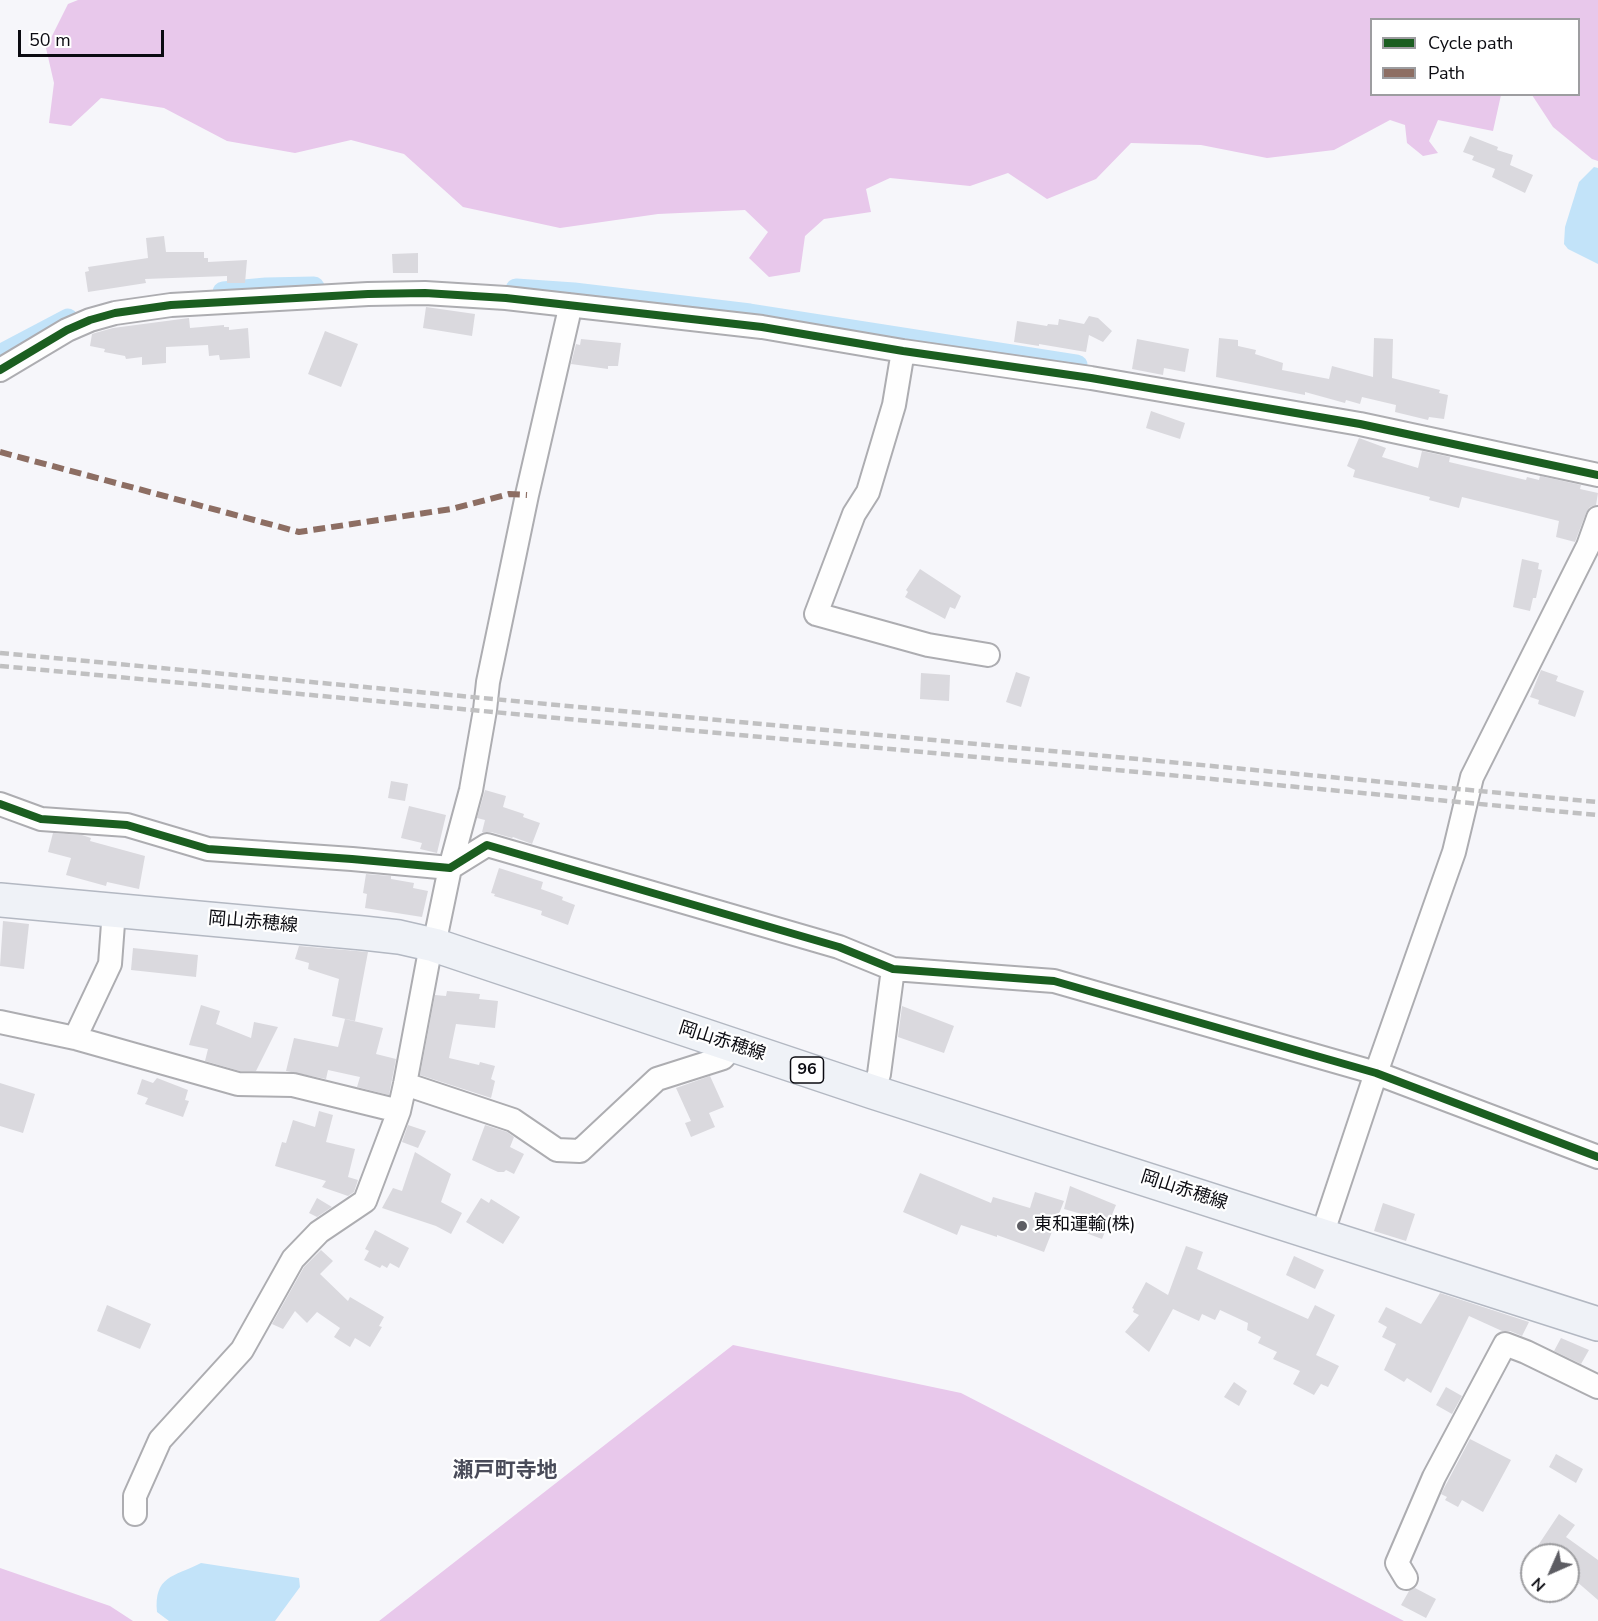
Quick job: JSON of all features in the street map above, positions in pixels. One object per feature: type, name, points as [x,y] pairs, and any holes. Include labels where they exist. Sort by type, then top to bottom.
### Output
[{"type":"main road","name":"岡山赤穂線","points":[[0,900],[390,936],[434,945],[873,1092],[1598,1324]]},
{"type":"street","points":[[0,370],[67,330],[90,320],[115,313],[171,305],[357,294],[425,293],[506,298],[762,327],[903,351],[1091,378],[1360,424],[1598,475]]},
{"type":"street","points":[[135,1514],[135,1496],[160,1440],[242,1350],[293,1258],[318,1232],[365,1201],[399,1111],[429,956],[434,945],[450,868],[471,790],[488,682],[569,305]]},
{"type":"street","points":[[903,351],[894,405],[868,492],[854,514],[816,614],[928,645],[988,655]]},
{"type":"street","points":[[1322,1235],[1376,1072],[1454,852],[1472,777],[1588,546],[1598,518]]},
{"type":"street","points":[[0,804],[41,819],[127,825],[208,849],[450,868],[487,845],[839,946],[893,969],[1054,981],[1376,1072],[1598,1157]]},
{"type":"street","points":[[75,1038],[110,964],[114,910]]},
{"type":"street","points":[[873,1092],[879,1074],[893,969]]},
{"type":"street","points":[[0,1022],[75,1038],[238,1084],[293,1085],[399,1111]]},
{"type":"street","points":[[405,1084],[513,1120],[557,1150],[580,1151],[657,1079],[723,1058],[733,1046]]},
{"type":"street","points":[[1406,1578],[1397,1563],[1410,1532],[1434,1477],[1505,1344],[1598,1387]]},
{"type":"shaded area","points":[[78,0],[1598,0],[1598,161],[1592,159],[1553,127],[1533,96],[1580,96],[1580,18],[1370,18],[1370,96],[1501,96],[1493,131],[1438,120],[1429,141],[1438,153],[1423,156],[1407,143],[1405,125],[1390,120],[1334,150],[1267,158],[1201,145],[1131,143],[1096,179],[1047,199],[1008,173],[970,186],[890,178],[866,189],[871,212],[824,219],[805,236],[800,272],[769,277],[749,258],[768,232],[745,210],[658,214],[560,228],[463,207],[404,154],[351,140],[295,153],[227,141],[164,108],[101,98],[71,126],[49,123],[54,83],[46,48],[68,4]]},
{"type":"shaded area","points":[[733,1345],[961,1393],[1404,1621],[379,1621]]},
{"type":"shaded area","points":[[0,1568],[110,1606],[133,1621],[0,1621]]},
{"type":"water","points":[[1594,167],[1598,168],[1598,264],[1568,249],[1564,244],[1565,227],[1579,182]]},
{"type":"water","points":[[201,1563],[299,1578],[300,1587],[275,1621],[169,1621],[157,1612],[157,1600],[162,1584],[174,1575]]},
{"type":"building","points":[[1470,136],[1498,147],[1497,150],[1513,155],[1510,165],[1533,175],[1525,193],[1492,177],[1495,169],[1472,160],[1474,156],[1463,152]]},
{"type":"building","points":[[164,236],[166,252],[204,252],[204,258],[208,258],[208,262],[247,260],[245,283],[227,283],[227,276],[145,279],[146,283],[88,292],[85,272],[89,271],[88,267],[148,258],[146,238]]},
{"type":"building","points":[[418,253],[418,273],[393,273],[392,254]]},
{"type":"building","points":[[426,307],[475,314],[472,336],[423,328]]},
{"type":"building","points":[[1089,316],[1098,318],[1112,331],[1103,342],[1089,335],[1086,352],[1014,342],[1017,321],[1047,326],[1048,324],[1058,325],[1059,319],[1084,324]]},
{"type":"building","points":[[189,318],[190,328],[224,325],[224,327],[229,327],[229,330],[248,328],[250,358],[220,360],[219,355],[209,356],[208,345],[166,347],[166,363],[142,365],[142,357],[126,359],[125,356],[104,352],[105,349],[90,346],[92,334],[95,333],[113,328]]},
{"type":"building","points":[[325,331],[358,344],[341,387],[308,374]]},
{"type":"building","points":[[1219,338],[1238,340],[1238,346],[1256,350],[1255,354],[1283,363],[1282,370],[1329,379],[1332,366],[1373,377],[1374,338],[1393,339],[1392,378],[1440,390],[1439,393],[1448,395],[1444,419],[1429,417],[1428,420],[1395,412],[1396,405],[1362,397],[1360,404],[1346,400],[1345,403],[1305,392],[1305,395],[1216,377]]},
{"type":"building","points":[[581,339],[621,343],[618,366],[608,366],[608,369],[571,364],[576,344],[580,345]]},
{"type":"building","points":[[1137,339],[1189,349],[1185,372],[1164,368],[1163,375],[1132,369]]},
{"type":"building","points":[[1151,411],[1185,423],[1180,439],[1146,428]]},
{"type":"building","points":[[1359,438],[1386,448],[1382,457],[1418,468],[1422,451],[1450,457],[1449,462],[1526,480],[1527,477],[1539,480],[1540,476],[1581,485],[1580,489],[1598,493],[1596,505],[1590,507],[1586,513],[1575,542],[1556,537],[1559,521],[1462,497],[1459,508],[1429,500],[1430,497],[1353,477],[1355,470],[1347,466]]},
{"type":"building","points":[[1522,559],[1539,563],[1538,569],[1542,570],[1536,598],[1533,598],[1530,611],[1513,607]]},
{"type":"building","points":[[920,569],[961,596],[955,609],[950,607],[945,619],[905,597],[908,592],[906,590]]},
{"type":"building","points":[[1541,670],[1558,676],[1556,681],[1584,691],[1575,717],[1538,704],[1539,700],[1530,697]]},
{"type":"building","points":[[1016,672],[1030,677],[1021,707],[1006,702]]},
{"type":"building","points":[[921,673],[950,675],[949,701],[920,699]]},
{"type":"building","points":[[391,781],[408,784],[405,801],[388,798]]},
{"type":"building","points":[[485,790],[506,796],[503,807],[524,814],[523,817],[540,823],[532,844],[513,837],[482,832],[485,820],[477,818]]},
{"type":"building","points":[[409,806],[446,815],[437,853],[420,849],[422,843],[401,838]]},
{"type":"building","points":[[53,833],[82,835],[91,838],[90,841],[145,856],[139,889],[107,882],[106,886],[66,875],[71,858],[48,852]]},
{"type":"building","points":[[499,868],[543,882],[541,889],[563,897],[562,900],[575,905],[568,925],[541,915],[542,911],[494,896],[495,894],[491,893]]},
{"type":"building","points":[[366,874],[391,876],[391,879],[414,883],[413,888],[428,891],[422,917],[365,908],[367,894],[363,893]]},
{"type":"building","points":[[3,921],[29,924],[24,969],[0,966]]},
{"type":"building","points":[[299,946],[368,952],[355,1021],[332,1016],[339,979],[308,969],[309,963],[295,959]]},
{"type":"building","points":[[133,948],[198,955],[196,977],[131,970]]},
{"type":"building","points":[[447,991],[480,994],[479,999],[498,1001],[495,1028],[456,1024],[449,1058],[495,1066],[491,1079],[495,1081],[491,1098],[420,1075],[435,995],[446,996]]},
{"type":"building","points":[[201,1005],[220,1011],[216,1024],[251,1038],[254,1022],[278,1027],[256,1071],[240,1071],[205,1061],[208,1049],[189,1045]]},
{"type":"building","points":[[902,1006],[954,1026],[944,1053],[898,1037]]},
{"type":"building","points":[[345,1019],[383,1028],[376,1054],[396,1059],[389,1095],[357,1087],[360,1077],[328,1070],[326,1079],[286,1071],[294,1038],[338,1047]]},
{"type":"building","points":[[710,1076],[724,1107],[709,1113],[715,1127],[691,1137],[685,1123],[691,1121],[676,1088]]},
{"type":"building","points":[[157,1078],[188,1090],[185,1100],[189,1101],[183,1117],[145,1104],[148,1098],[137,1094],[142,1079],[153,1083]]},
{"type":"building","points":[[0,1083],[35,1094],[23,1133],[0,1126]]},
{"type":"building","points":[[319,1111],[333,1115],[326,1142],[355,1149],[348,1177],[358,1180],[354,1192],[348,1196],[322,1187],[326,1181],[275,1166],[282,1142],[286,1143],[293,1120],[315,1127]]},
{"type":"building","points":[[408,1125],[426,1131],[418,1148],[402,1142]]},
{"type":"building","points":[[485,1125],[507,1132],[514,1137],[510,1147],[524,1154],[514,1174],[506,1170],[498,1172],[472,1160]]},
{"type":"building","points":[[415,1152],[451,1174],[441,1202],[462,1213],[451,1234],[436,1226],[382,1208],[393,1188],[402,1191]]},
{"type":"building","points":[[920,1173],[991,1203],[993,1197],[1030,1208],[1035,1192],[1064,1201],[1044,1252],[961,1225],[957,1235],[903,1212]]},
{"type":"building","points":[[1070,1186],[1116,1205],[1102,1239],[1086,1233],[1092,1217],[1064,1209]]},
{"type":"building","points":[[317,1198],[332,1207],[317,1217],[309,1213]]},
{"type":"building","points":[[481,1198],[489,1203],[491,1199],[520,1217],[503,1244],[466,1222]]},
{"type":"building","points":[[1383,1203],[1415,1214],[1406,1241],[1374,1231]]},
{"type":"building","points":[[375,1230],[409,1248],[399,1268],[390,1263],[387,1268],[382,1265],[380,1268],[364,1260],[369,1251],[365,1249]]},
{"type":"building","points":[[1186,1246],[1203,1252],[1197,1269],[1308,1319],[1315,1305],[1335,1315],[1316,1355],[1339,1366],[1328,1387],[1321,1384],[1314,1395],[1293,1384],[1300,1371],[1273,1359],[1277,1352],[1258,1343],[1261,1337],[1247,1330],[1248,1323],[1220,1310],[1215,1320],[1202,1314],[1199,1321],[1173,1309],[1149,1352],[1125,1332],[1139,1315],[1133,1312],[1132,1308],[1146,1282],[1168,1295]]},
{"type":"building","points":[[321,1250],[333,1261],[320,1274],[348,1301],[350,1297],[384,1317],[379,1326],[382,1327],[370,1347],[355,1338],[350,1347],[334,1337],[340,1328],[317,1312],[307,1323],[295,1311],[283,1329],[272,1324],[304,1267]]},
{"type":"building","points":[[1294,1256],[1324,1270],[1315,1289],[1286,1275]]},
{"type":"building","points":[[1440,1293],[1529,1322],[1522,1336],[1510,1331],[1502,1331],[1469,1316],[1431,1393],[1407,1378],[1404,1382],[1384,1370],[1396,1344],[1382,1337],[1387,1327],[1378,1322],[1386,1307],[1421,1324]]},
{"type":"building","points":[[107,1305],[151,1324],[140,1349],[97,1331]]},
{"type":"building","points":[[1561,1338],[1589,1350],[1581,1364],[1554,1351]]},
{"type":"building","points":[[1234,1382],[1247,1391],[1239,1406],[1224,1397]]},
{"type":"building","points":[[1446,1387],[1462,1396],[1452,1414],[1436,1405]]},
{"type":"building","points":[[1470,1439],[1511,1460],[1483,1512],[1462,1500],[1458,1507],[1445,1500],[1447,1497],[1441,1494]]},
{"type":"building","points":[[1556,1454],[1583,1469],[1576,1483],[1549,1467]]},
{"type":"building","points":[[1559,1514],[1575,1525],[1566,1537],[1574,1543],[1540,1543]]},
{"type":"building","points":[[1580,1547],[1598,1560],[1598,1600],[1580,1584]]},
{"type":"building","points":[[1415,1588],[1436,1599],[1426,1618],[1401,1605],[1409,1591]]},
{"type":"waterway","points":[[223,292],[314,287]]},
{"type":"waterway","points":[[516,289],[574,293],[750,314],[1077,365]]},
{"type":"waterway","points":[[0,355],[68,319]]},
{"type":"railway","points":[[0,653],[1598,802]]},
{"type":"railway","points":[[0,666],[1598,815]]},
{"type":"marked path","points":[[0,452],[299,532],[451,509],[509,494],[527,495]]},
{"type":"cycle path","points":[[0,370],[67,330],[90,320],[115,313],[171,305],[368,294],[425,293],[506,298],[762,327],[903,351],[1091,378],[1360,424],[1598,475]]},
{"type":"cycle path","points":[[0,804],[41,819],[127,825],[208,849],[450,868],[487,845],[839,947],[893,969],[1054,981],[1376,1073],[1598,1157]]},
{"type":"place","name":"東和運輸(株)","points":[[1022,1226]]},
{"type":"district","name":"瀬戸町寺地","points":[[505,1472]]}]
